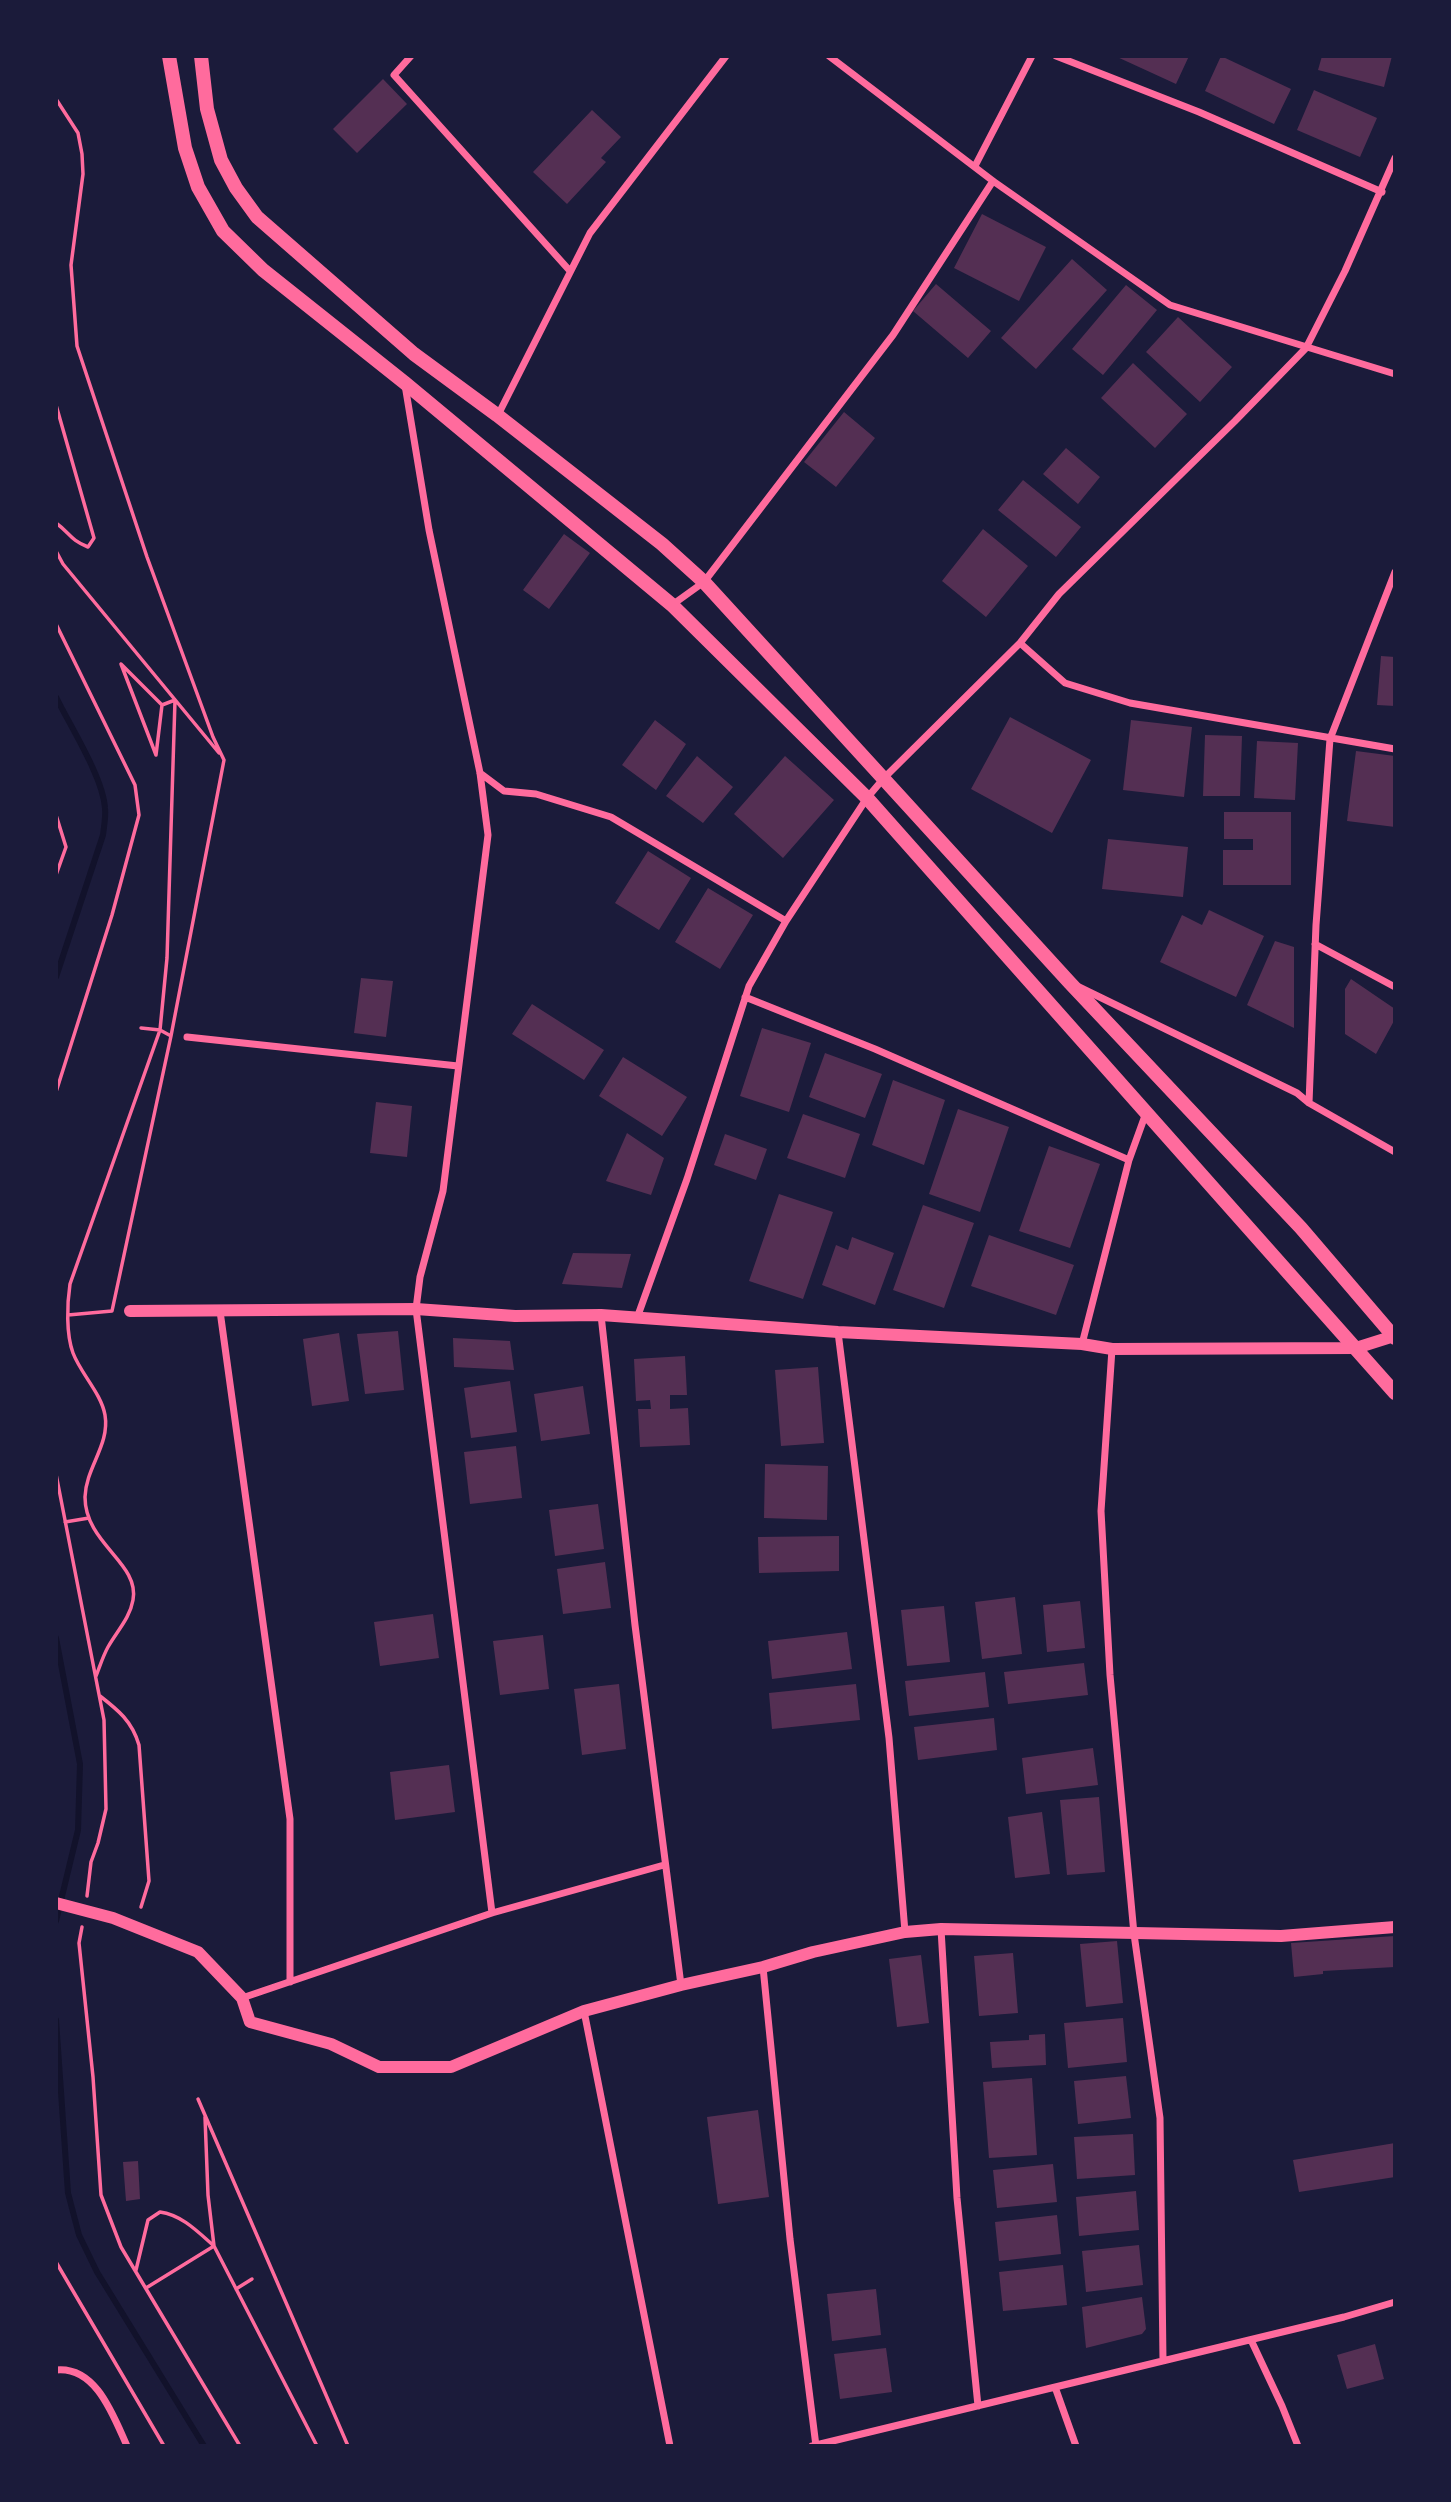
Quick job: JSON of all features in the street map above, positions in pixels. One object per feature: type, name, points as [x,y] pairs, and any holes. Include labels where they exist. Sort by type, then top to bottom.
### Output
[{"type":"main road","points":[[169,56],[185,148],[198,187],[223,231],[263,270],[405,383],[672,606],[867,798],[1395,1393]]},
{"type":"main road","points":[[201,56],[207,109],[221,160],[236,188],[257,217],[414,354],[498,415],[662,544],[704,582],[1070,983],[1301,1228],[1394,1337]]},
{"type":"street","points":[[411,56],[394,75],[570,271]]},
{"type":"street","points":[[498,415],[590,233],[726,56]]},
{"type":"street","points":[[829,56],[993,181],[1170,305],[1395,374]]},
{"type":"street","points":[[975,166],[1031,56]]},
{"type":"street","points":[[1056,56],[1199,113],[1382,192]]},
{"type":"street","points":[[637,1318],[687,1179],[749,986],[786,921],[867,798],[884,778],[1020,643],[1059,594],[1306,348],[1382,192],[1395,158]]},
{"type":"street","points":[[672,606],[704,582],[893,335],[993,181]]},
{"type":"street","points":[[405,383],[429,530],[480,773],[488,835],[443,1191],[420,1277],[416,1309],[492,1913]]},
{"type":"street","points":[[1309,1103],[1315,944],[1330,739],[1391,590],[1395,572]]},
{"type":"street","points":[[1020,643],[1065,683],[1130,703],[1395,749]]},
{"type":"street","points":[[480,773],[504,791],[536,794],[611,817],[786,921]]},
{"type":"street","points":[[1315,944],[1395,987]]},
{"type":"street","points":[[1070,983],[1297,1093],[1309,1103],[1395,1152]]},
{"type":"street","points":[[745,997],[875,1049],[1129,1160]]},
{"type":"street","points":[[187,1037],[458,1066]]},
{"type":"street","points":[[1082,1344],[1129,1160],[1147,1112]]},
{"type":"street","points":[[130,1311],[416,1309],[515,1316],[601,1315],[838,1332],[1082,1344],[1112,1349],[1356,1348],[1394,1337]]},
{"type":"street","points":[[220,1311],[290,1819],[290,1982]]},
{"type":"street","points":[[601,1315],[664,1865],[681,1985]]},
{"type":"street","points":[[838,1332],[889,1738],[905,1933]]},
{"type":"street","points":[[1112,1349],[1101,1511],[1110,1675],[1134,1934],[1160,2118],[1163,2361]]},
{"type":"street","points":[[242,1998],[492,1913],[664,1865]]},
{"type":"street","points":[[56,1903],[113,1918],[198,1952],[242,1998],[250,2022],[331,2044],[379,2067],[451,2067],[584,2011],[813,1952],[941,1928],[1281,1937],[1395,1927]]},
{"type":"street","points":[[941,1928],[957,2199],[978,2406]]},
{"type":"street","points":[[763,1967],[790,2239],[815,2446],[1251,2340],[1395,2302]]},
{"type":"street","points":[[584,2011],[670,2446]]},
{"type":"street","points":[[1251,2340],[1298,2446]]},
{"type":"street","points":[[56,2370],[69,2369],[91,2381],[113,2415],[127,2446]]},
{"type":"street","points":[[1055,2388],[1076,2446]]},
{"type":"path","points":[[56,99],[78,133],[82,154],[83,174],[71,265],[77,346],[147,557],[213,737],[225,760],[171,1036],[112,1311],[68,1315]]},
{"type":"path","points":[[56,405],[94,538],[88,547],[72,541],[56,523]]},
{"type":"path","points":[[56,551],[225,760]]},
{"type":"path","points":[[56,624],[135,785],[139,815],[130,856],[56,1092]]},
{"type":"path","points":[[121,664],[129,672],[162,705],[156,755],[121,664]]},
{"type":"path","points":[[162,705],[175,700]]},
{"type":"path","points":[[96,1676],[108,1647],[125,1622],[134,1597],[129,1575],[122,1563],[100,1540],[89,1518],[85,1498],[88,1478],[102,1447],[105,1413],[72,1352],[67,1307],[70,1284],[160,1030],[167,958],[175,700]]},
{"type":"path","points":[[56,815],[66,846],[56,875]]},
{"type":"path","points":[[141,1028],[187,1037]]},
{"type":"path","points":[[56,1474],[104,1720],[106,1809],[91,1862],[85,1905]]},
{"type":"path","points":[[65,1521],[89,1518]]},
{"type":"path","points":[[100,1696],[124,1716],[139,1745],[149,1881],[141,1907]]},
{"type":"path","points":[[83,1918],[79,1943],[93,2077],[101,2195],[121,2247],[240,2446]]},
{"type":"path","points":[[198,2099],[348,2446]]},
{"type":"path","points":[[205,2114],[208,2195],[214,2246],[317,2446]]},
{"type":"path","points":[[136,2270],[148,2220],[160,2212],[171,2214],[183,2221],[214,2246]]},
{"type":"path","points":[[146,2288],[214,2246]]},
{"type":"path","points":[[56,2262],[164,2446]]},
{"type":"path","points":[[236,2289],[253,2279]]},
{"type":"building","points":[[1115,56],[1189,56],[1176,84]]},
{"type":"building","points":[[1221,56],[1291,89],[1274,124],[1205,91]]},
{"type":"building","points":[[1322,56],[1392,56],[1384,87],[1318,70]]},
{"type":"building","points":[[383,79],[407,104],[357,153],[333,129]]},
{"type":"building","points":[[1314,90],[1377,118],[1360,157],[1297,130]]},
{"type":"building","points":[[592,110],[621,137],[601,158],[606,162],[567,204],[533,172]]},
{"type":"building","points":[[982,214],[1046,247],[1019,301],[954,268]]},
{"type":"building","points":[[1072,259],[1107,290],[1036,369],[1001,338]]},
{"type":"building","points":[[936,284],[991,331],[968,358],[913,311]]},
{"type":"building","points":[[1126,285],[1157,310],[1103,375],[1072,349]]},
{"type":"building","points":[[1178,317],[1232,367],[1200,402],[1146,352]]},
{"type":"building","points":[[1133,363],[1187,414],[1155,448],[1101,398]]},
{"type":"building","points":[[844,412],[875,438],[836,487],[804,462]]},
{"type":"building","points":[[1066,448],[1100,477],[1078,504],[1043,474]]},
{"type":"building","points":[[1023,480],[1081,527],[1056,557],[998,510]]},
{"type":"building","points":[[983,529],[1028,566],[986,617],[942,581]]},
{"type":"building","points":[[564,534],[590,553],[549,609],[523,590]]},
{"type":"building","points":[[1381,656],[1395,657],[1395,706],[1377,705]]},
{"type":"building","points":[[1010,717],[1091,760],[1052,833],[971,789]]},
{"type":"building","points":[[655,720],[686,744],[656,790],[622,765]]},
{"type":"building","points":[[1131,720],[1192,727],[1184,797],[1123,790]]},
{"type":"building","points":[[1205,735],[1242,736],[1240,796],[1203,796]]},
{"type":"building","points":[[1257,741],[1298,743],[1295,800],[1254,798]]},
{"type":"building","points":[[1356,751],[1395,756],[1395,827],[1347,821]]},
{"type":"building","points":[[697,756],[733,787],[703,823],[666,796]]},
{"type":"building","points":[[785,756],[834,800],[783,858],[734,814]]},
{"type":"building","points":[[1224,812],[1291,812],[1291,885],[1223,885],[1223,850],[1253,850],[1253,839],[1224,839]]},
{"type":"building","points":[[1108,839],[1188,847],[1183,897],[1102,889]]},
{"type":"building","points":[[648,851],[691,878],[659,930],[615,903]]},
{"type":"building","points":[[708,888],[753,915],[720,969],[675,942]]},
{"type":"building","points":[[1209,910],[1264,936],[1236,997],[1160,962],[1182,915],[1202,925]]},
{"type":"building","points":[[1275,941],[1294,947],[1294,1028],[1247,1005]]},
{"type":"building","points":[[361,978],[393,981],[386,1037],[354,1033]]},
{"type":"building","points":[[1351,979],[1395,1009],[1395,1019],[1376,1054],[1345,1034],[1345,989]]},
{"type":"building","points":[[532,1004],[604,1050],[584,1080],[512,1034]]},
{"type":"building","points":[[762,1028],[811,1043],[789,1112],[740,1096]]},
{"type":"building","points":[[825,1053],[882,1074],[865,1118],[809,1097]]},
{"type":"building","points":[[623,1057],[687,1097],[662,1136],[599,1096]]},
{"type":"building","points":[[893,1080],[945,1100],[924,1165],[872,1145]]},
{"type":"building","points":[[376,1102],[412,1106],[407,1157],[370,1153]]},
{"type":"building","points":[[958,1109],[1009,1127],[980,1212],[929,1194]]},
{"type":"building","points":[[803,1114],[860,1134],[845,1178],[787,1158]]},
{"type":"building","points":[[627,1133],[664,1158],[651,1195],[606,1181]]},
{"type":"building","points":[[725,1134],[767,1149],[756,1180],[714,1165]]},
{"type":"building","points":[[1049,1146],[1100,1164],[1070,1248],[1019,1231]]},
{"type":"building","points":[[779,1194],[833,1212],[803,1299],[749,1281]]},
{"type":"building","points":[[923,1205],[974,1223],[944,1308],[893,1290]]},
{"type":"building","points":[[989,1235],[1074,1265],[1056,1315],[971,1286]]},
{"type":"building","points":[[852,1237],[894,1253],[875,1305],[822,1285],[836,1245],[848,1250]]},
{"type":"building","points":[[573,1253],[631,1254],[622,1288],[562,1284]]},
{"type":"building","points":[[398,1331],[404,1390],[365,1394],[357,1334]]},
{"type":"building","points":[[339,1333],[349,1401],[312,1406],[303,1339]]},
{"type":"building","points":[[453,1338],[510,1341],[514,1370],[454,1367]]},
{"type":"building","points":[[685,1356],[687,1395],[670,1395],[670,1409],[688,1408],[690,1445],[640,1447],[638,1409],[651,1409],[650,1400],[636,1401],[634,1359]]},
{"type":"building","points":[[818,1367],[824,1443],[781,1446],[775,1370]]},
{"type":"building","points":[[510,1381],[517,1432],[471,1438],[464,1388]]},
{"type":"building","points":[[583,1386],[590,1434],[541,1441],[534,1394]]},
{"type":"building","points":[[516,1446],[522,1498],[470,1504],[464,1452]]},
{"type":"building","points":[[765,1464],[828,1466],[827,1520],[764,1518]]},
{"type":"building","points":[[598,1504],[604,1549],[555,1556],[549,1510]]},
{"type":"building","points":[[839,1536],[839,1571],[759,1573],[758,1537]]},
{"type":"building","points":[[605,1562],[611,1608],[563,1614],[557,1569]]},
{"type":"building","points":[[1015,1597],[1022,1654],[982,1659],[975,1602]]},
{"type":"building","points":[[1080,1601],[1085,1648],[1047,1652],[1043,1605]]},
{"type":"building","points":[[944,1606],[950,1662],[907,1666],[901,1610]]},
{"type":"building","points":[[433,1614],[439,1658],[380,1666],[374,1622]]},
{"type":"building","points":[[847,1632],[852,1669],[772,1679],[768,1641]]},
{"type":"building","points":[[543,1635],[549,1689],[500,1695],[493,1641]]},
{"type":"building","points":[[1084,1663],[1088,1695],[1008,1704],[1004,1672]]},
{"type":"building","points":[[985,1672],[989,1707],[909,1716],[905,1681]]},
{"type":"building","points":[[619,1684],[626,1749],[582,1755],[574,1689]]},
{"type":"building","points":[[856,1684],[860,1720],[772,1729],[769,1693]]},
{"type":"building","points":[[994,1718],[997,1750],[918,1760],[914,1727]]},
{"type":"building","points":[[1093,1748],[1098,1785],[1026,1794],[1022,1758]]},
{"type":"building","points":[[449,1765],[455,1812],[395,1820],[390,1772]]},
{"type":"building","points":[[1099,1797],[1105,1872],[1067,1875],[1060,1800]]},
{"type":"building","points":[[1042,1812],[1050,1874],[1015,1878],[1008,1817]]},
{"type":"building","points":[[1395,1936],[1395,1967],[1323,1971],[1323,1974],[1294,1977],[1291,1943]]},
{"type":"building","points":[[1117,1941],[1123,2003],[1086,2007],[1080,1944]]},
{"type":"building","points":[[1013,1953],[1018,2013],[979,2016],[974,1956]]},
{"type":"building","points":[[921,1955],[929,2023],[897,2027],[889,1959]]},
{"type":"building","points":[[1123,2018],[1127,2062],[1068,2068],[1064,2023]]},
{"type":"building","points":[[1045,2034],[1046,2065],[992,2068],[990,2042],[1029,2040],[1029,2035]]},
{"type":"building","points":[[1126,2076],[1131,2118],[1078,2124],[1074,2081]]},
{"type":"building","points":[[1032,2078],[1037,2155],[989,2158],[983,2082]]},
{"type":"building","points":[[758,2110],[769,2197],[718,2204],[707,2117]]},
{"type":"building","points":[[1133,2134],[1135,2175],[1077,2179],[1074,2137]]},
{"type":"building","points":[[1395,2143],[1395,2177],[1299,2192],[1293,2160]]},
{"type":"building","points":[[138,2161],[140,2199],[126,2201],[123,2162]]},
{"type":"building","points":[[1053,2164],[1057,2202],[997,2208],[993,2170]]},
{"type":"building","points":[[1136,2191],[1139,2230],[1079,2236],[1076,2197]]},
{"type":"building","points":[[1057,2215],[1061,2254],[999,2261],[995,2222]]},
{"type":"building","points":[[1139,2245],[1143,2285],[1086,2292],[1082,2251]]},
{"type":"building","points":[[1063,2265],[1067,2305],[1003,2311],[999,2272]]},
{"type":"building","points":[[876,2289],[881,2335],[832,2341],[827,2294]]},
{"type":"building","points":[[1142,2297],[1146,2329],[1142,2334],[1086,2348],[1082,2307]]},
{"type":"building","points":[[1375,2344],[1384,2379],[1347,2389],[1337,2355]]},
{"type":"building","points":[[886,2348],[892,2392],[840,2399],[834,2354]]},
{"type":"waterway","points":[[56,697],[92,767],[105,808],[103,835],[56,977]]},
{"type":"waterway","points":[[56,1638],[80,1764],[78,1830],[56,1921]]},
{"type":"waterway","points":[[56,2020],[68,2193],[79,2235],[97,2272],[204,2446]]}]
